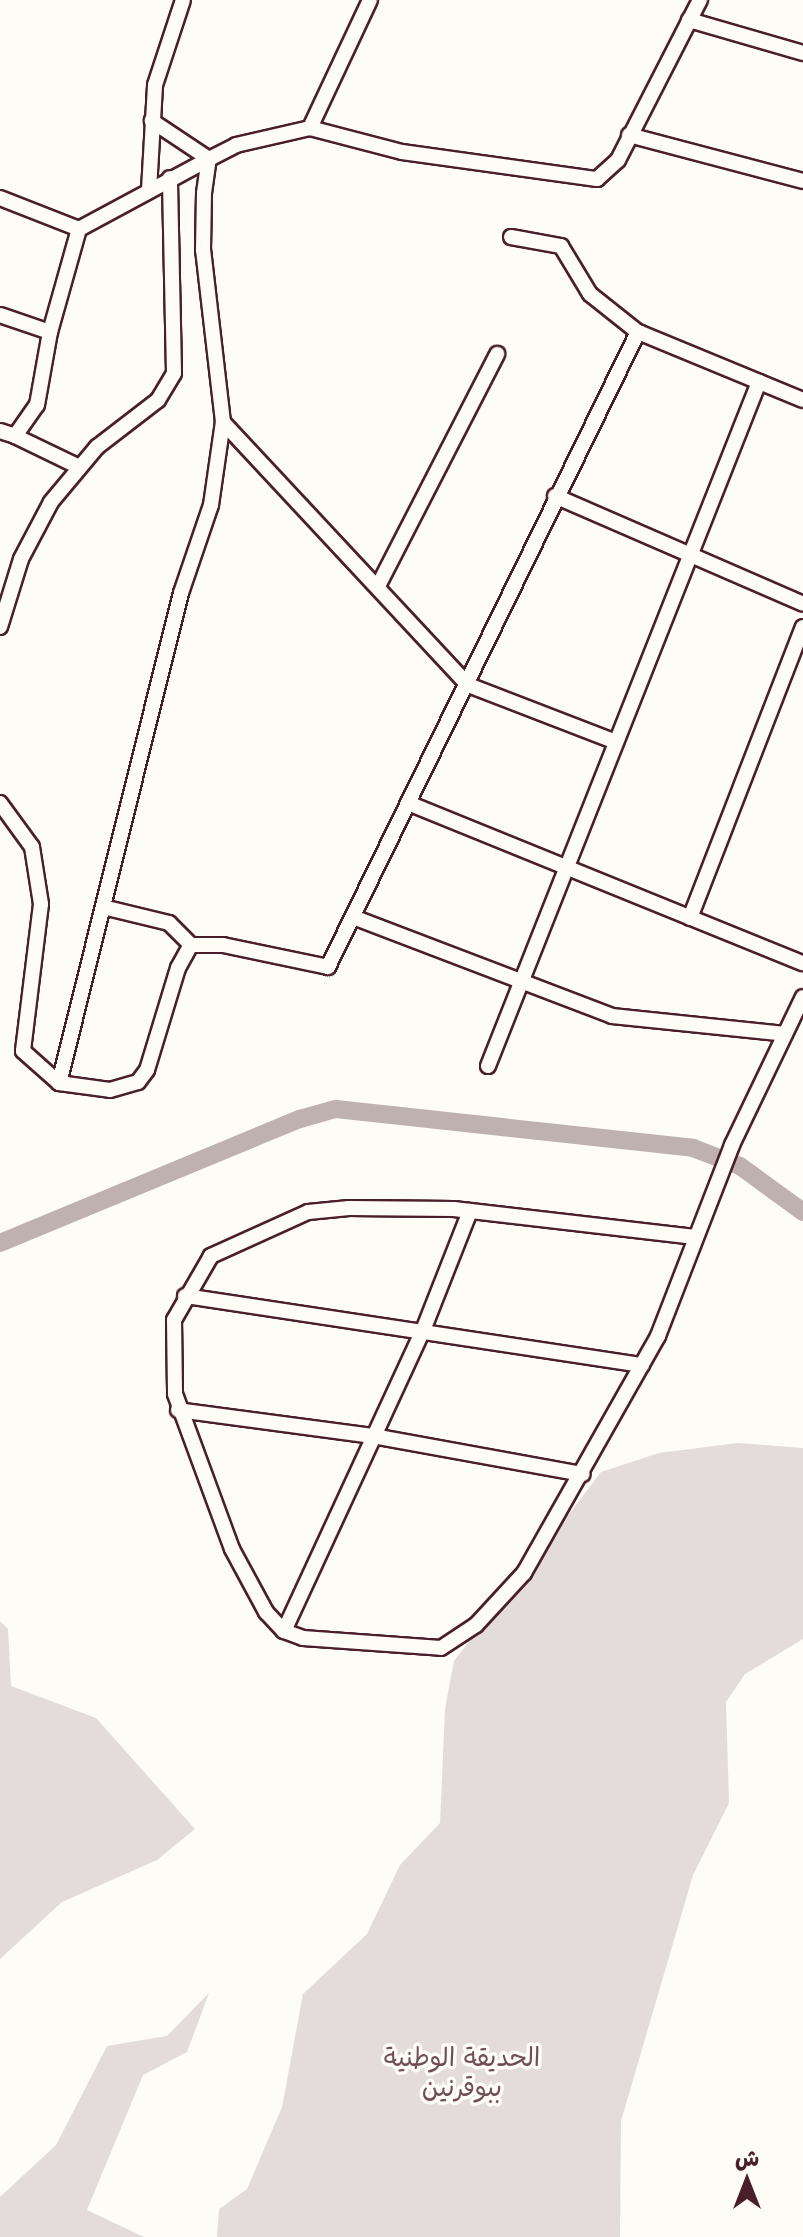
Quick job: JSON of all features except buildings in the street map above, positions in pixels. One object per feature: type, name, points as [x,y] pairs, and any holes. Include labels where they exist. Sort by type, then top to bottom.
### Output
[{"type":"street","points":[[149,190],[155,85],[183,0]]},
{"type":"street","points":[[310,128],[370,0]]},
{"type":"street","points":[[15,436],[37,405],[50,332],[79,229],[236,145],[310,128],[402,152],[586,179],[608,175],[700,0]]},
{"type":"street","points":[[689,20],[803,53]]},
{"type":"street","points":[[152,121],[209,159]]},
{"type":"street","points":[[629,135],[803,181]]},
{"type":"street","points":[[59,1083],[181,593],[211,505],[223,422],[203,250],[209,159]]},
{"type":"street","points":[[0,627],[21,559],[51,502],[79,467],[158,400],[174,373],[170,178]]},
{"type":"street","points":[[0,198],[79,229]]},
{"type":"street","points":[[511,237],[561,246],[590,294],[638,332],[803,400]]},
{"type":"street","points":[[0,315],[50,332]]},
{"type":"street","points":[[103,907],[169,923],[191,945],[223,945],[324,968],[331,964],[468,685],[555,496],[638,332]]},
{"type":"street","points":[[378,586],[497,354]]},
{"type":"street","points":[[488,1066],[518,983],[568,868],[688,556],[759,382]]},
{"type":"street","points":[[223,422],[468,685],[616,742]]},
{"type":"street","points":[[0,431],[79,467]]},
{"type":"street","points":[[555,496],[803,604]]},
{"type":"street","points":[[690,918],[803,627]]},
{"type":"street","points":[[0,803],[32,847],[41,904],[23,1051],[59,1083],[110,1090],[138,1082],[147,1070],[178,968],[191,945]]},
{"type":"street","points":[[408,803],[803,963]]},
{"type":"street","points":[[353,917],[518,983],[612,1016],[785,1034]]},
{"type":"street","points":[[695,1237],[470,1211],[308,1212],[211,1256],[185,1296],[174,1320],[178,1410],[232,1549],[266,1612],[284,1631],[303,1638],[427,1648],[454,1643],[524,1573],[583,1474],[642,1365],[695,1237],[714,1187],[732,1145],[803,997]]},
{"type":"street","points":[[284,1631],[422,1333],[470,1211]]},
{"type":"street","points":[[185,1296],[642,1365]]},
{"type":"street","points":[[178,1410],[373,1436],[583,1474]]},
{"type":"green space","name":"الحديقة الوطنية ببوقرنين","points":[[738,1443],[803,1448],[803,1639],[745,1674],[726,1702],[729,1803],[693,1875],[621,2121],[620,2237],[217,2237],[219,2209],[247,2189],[282,2107],[303,1994],[367,1934],[400,1865],[440,1823],[445,1709],[454,1661],[484,1622],[528,1583],[557,1530],[601,1472],[659,1453]]},
{"type":"green space","points":[[0,1621],[8,1629],[11,1686],[96,1718],[195,1829],[157,1860],[62,1902],[0,1959]]},
{"type":"green space","points":[[209,1993],[187,2052],[143,2075],[87,2210],[144,2237],[0,2237],[0,2197],[56,2145],[107,2046],[167,2036]]},
{"type":"waterway","points":[[0,1243],[300,1119],[336,1109],[693,1148],[740,1166],[803,1212]]}]
